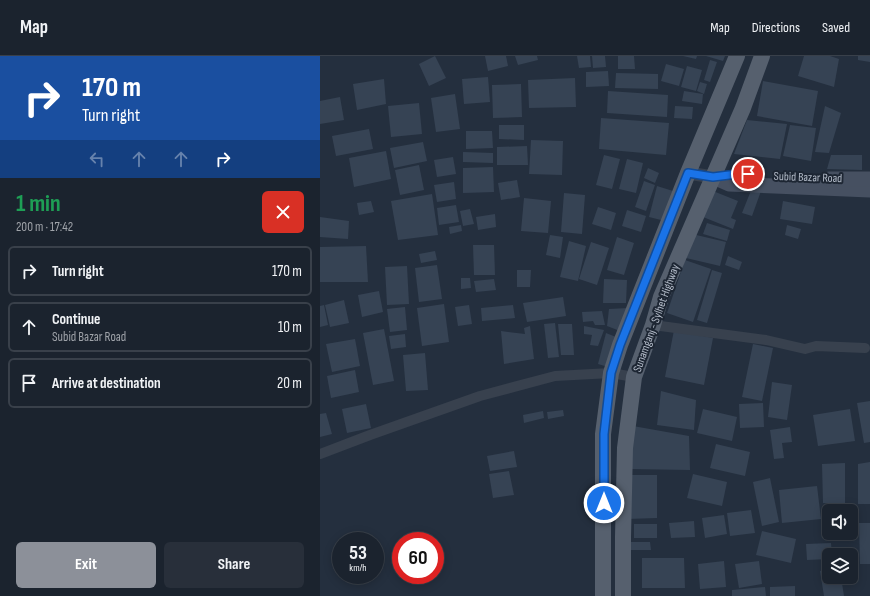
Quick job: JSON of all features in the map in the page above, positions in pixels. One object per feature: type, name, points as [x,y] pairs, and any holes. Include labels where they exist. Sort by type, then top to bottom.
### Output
[{"type":"main road","name":"Sunamganj - Sylhet Highway","points":[[604,596],[604,434],[611,373],[620,345],[688,173],[737,56]]},
{"type":"main road","name":"Sunamganj - Sylhet Highway","points":[[623,596],[626,448],[634,377],[653,326],[661,297],[742,108],[762,56]]},
{"type":"main road","name":"Subid Bazar Road","points":[[713,177],[737,174],[811,179],[870,179]]},
{"type":"main road","name":"Subid Bazar Road","points":[[713,177],[729,184],[870,190]]},
{"type":"street","points":[[688,173],[713,177]]},
{"type":"street","points":[[653,326],[766,340],[805,349],[816,346],[866,348]]},
{"type":"street","points":[[320,454],[480,396],[555,376],[611,373],[634,377]]},
{"type":"building","points":[[435,56],[446,78],[429,86],[419,64]]},
{"type":"building","points":[[485,56],[506,56],[508,66],[488,71]]},
{"type":"building","points":[[515,56],[537,56],[538,60],[518,65]]},
{"type":"building","points":[[577,56],[590,56],[591,67],[579,68]]},
{"type":"building","points":[[592,56],[605,56],[606,67],[593,68]]},
{"type":"building","points":[[618,56],[634,56],[635,69],[618,69]]},
{"type":"building","points":[[683,56],[697,56],[696,59]]},
{"type":"building","points":[[706,56],[725,56],[723,61]]},
{"type":"building","points":[[804,56],[830,56],[839,59],[834,87],[798,76]]},
{"type":"building","points":[[858,56],[870,56],[870,62],[858,60]]},
{"type":"building","points":[[710,60],[717,62],[710,82],[704,80]]},
{"type":"building","points":[[666,64],[684,69],[679,86],[661,81]]},
{"type":"building","points":[[687,66],[702,70],[696,91],[681,87]]},
{"type":"building","points":[[608,71],[609,86],[586,87],[586,72]]},
{"type":"building","points":[[616,73],[658,74],[658,89],[615,88]]},
{"type":"building","points":[[488,77],[490,102],[464,104],[462,79]]},
{"type":"building","points":[[575,78],[576,107],[529,108],[528,80]]},
{"type":"building","points":[[384,79],[386,104],[357,110],[353,84]]},
{"type":"building","points":[[763,81],[818,91],[812,126],[757,116]]},
{"type":"building","points":[[700,82],[707,84],[704,94],[697,91]]},
{"type":"building","points":[[521,84],[522,117],[493,118],[492,85]]},
{"type":"building","points":[[608,91],[668,95],[667,117],[607,113]]},
{"type":"building","points":[[684,91],[703,94],[702,104],[682,101]]},
{"type":"building","points":[[455,94],[460,129],[436,132],[431,98]]},
{"type":"building","points":[[340,97],[344,120],[320,124],[320,101]]},
{"type":"building","points":[[419,103],[422,134],[391,137],[388,106]]},
{"type":"building","points":[[675,106],[693,107],[692,119],[674,118]]},
{"type":"building","points":[[825,106],[841,113],[829,153],[815,152]]},
{"type":"building","points":[[601,118],[669,123],[666,155],[599,149]]},
{"type":"building","points":[[747,120],[787,124],[780,159],[734,154]]},
{"type":"building","points":[[499,125],[524,125],[524,140],[499,139]]},
{"type":"building","points":[[790,125],[816,128],[811,161],[783,156]]},
{"type":"building","points":[[369,129],[373,149],[336,156],[332,136]]},
{"type":"building","points":[[466,131],[492,131],[493,148],[466,149]]},
{"type":"building","points":[[531,140],[563,141],[562,175],[529,174]]},
{"type":"building","points":[[423,142],[427,161],[394,168],[390,148]]},
{"type":"building","points":[[527,146],[528,165],[497,165],[497,147]]},
{"type":"building","points":[[386,151],[391,179],[354,187],[349,158]]},
{"type":"building","points":[[463,152],[493,153],[493,163],[463,162]]},
{"type":"building","points":[[604,155],[620,159],[612,189],[596,185]]},
{"type":"building","points":[[831,155],[862,155],[862,170],[827,169]]},
{"type":"building","points":[[453,157],[456,174],[437,177],[434,160]]},
{"type":"building","points":[[627,159],[643,163],[636,193],[619,189]]},
{"type":"building","points":[[419,165],[424,190],[400,195],[395,170]]},
{"type":"building","points":[[493,167],[494,192],[463,193],[463,168]]},
{"type":"building","points":[[648,168],[659,173],[655,183],[644,178]]},
{"type":"building","points":[[517,180],[520,197],[501,200],[498,183]]},
{"type":"building","points":[[644,181],[655,185],[646,211],[635,207]]},
{"type":"building","points":[[454,182],[456,199],[437,202],[434,185]]},
{"type":"building","points":[[657,186],[673,191],[665,221],[649,217]]},
{"type":"building","points":[[752,188],[761,191],[752,216],[742,213]]},
{"type":"building","points":[[713,191],[738,201],[731,218],[736,220],[733,229],[703,217]]},
{"type":"building","points":[[564,193],[585,195],[582,234],[561,232]]},
{"type":"building","points":[[432,194],[438,235],[398,240],[391,201]]},
{"type":"building","points":[[524,198],[551,201],[548,233],[521,231]]},
{"type":"building","points":[[371,201],[374,212],[359,215],[357,203]]},
{"type":"building","points":[[783,201],[815,207],[812,224],[780,219]]},
{"type":"building","points":[[456,205],[459,222],[439,225],[437,208]]},
{"type":"building","points":[[598,207],[616,213],[611,230],[592,224]]},
{"type":"building","points":[[470,209],[474,224],[463,226],[460,211]]},
{"type":"building","points":[[627,210],[646,216],[641,232],[622,226]]},
{"type":"building","points":[[495,214],[496,227],[478,230],[476,217]]},
{"type":"building","points":[[320,217],[349,221],[348,239],[320,237]]},
{"type":"building","points":[[707,223],[730,230],[727,241],[703,234]]},
{"type":"building","points":[[461,225],[462,231],[450,234],[449,227]]},
{"type":"building","points":[[787,225],[801,229],[798,239],[785,235]]},
{"type":"building","points":[[692,234],[726,242],[720,266],[686,258]]},
{"type":"building","points":[[550,235],[563,237],[560,258],[546,255]]},
{"type":"building","points":[[617,237],[634,243],[624,275],[607,270]]},
{"type":"building","points":[[569,241],[586,246],[578,281],[560,277]]},
{"type":"building","points":[[591,242],[609,248],[597,285],[579,279]]},
{"type":"building","points":[[473,245],[494,245],[495,275],[474,275]]},
{"type":"building","points":[[366,246],[368,282],[320,282],[320,247]]},
{"type":"building","points":[[435,251],[437,260],[421,263],[419,254]]},
{"type":"building","points":[[728,256],[742,262],[739,270],[725,265]]},
{"type":"building","points":[[685,260],[711,269],[693,322],[667,313]]},
{"type":"building","points":[[437,265],[442,299],[419,302],[415,268]]},
{"type":"building","points":[[407,266],[409,304],[387,305],[385,267]]},
{"type":"building","points":[[517,270],[531,270],[530,287],[517,287]]},
{"type":"building","points":[[712,270],[722,273],[707,323],[697,320]]},
{"type":"building","points":[[461,278],[470,278],[471,288],[461,289]]},
{"type":"building","points":[[494,279],[496,290],[476,292],[474,281]]},
{"type":"building","points":[[604,279],[627,280],[626,303],[603,303]]},
{"type":"building","points":[[379,291],[383,312],[362,317],[358,295]]},
{"type":"building","points":[[563,297],[566,316],[527,322],[523,303]]},
{"type":"building","points":[[344,300],[349,323],[330,327],[325,305]]},
{"type":"building","points":[[444,304],[449,342],[422,346],[417,308]]},
{"type":"building","points":[[324,305],[328,325],[320,327],[320,306]]},
{"type":"building","points":[[469,305],[472,324],[458,326],[455,307]]},
{"type":"building","points":[[513,305],[515,318],[482,321],[481,308]]},
{"type":"building","points":[[405,307],[407,330],[390,332],[387,309]]},
{"type":"building","points":[[628,308],[620,331],[607,326],[609,309]]},
{"type":"building","points":[[602,311],[605,325],[595,325],[593,321],[583,322],[582,312]]},
{"type":"building","points":[[555,323],[559,357],[548,358],[544,324]]},
{"type":"building","points":[[558,324],[572,324],[574,355],[561,355]]},
{"type":"building","points":[[530,326],[534,359],[504,364],[501,331],[525,334],[524,328]]},
{"type":"building","points":[[584,326],[604,330],[598,346],[590,345],[592,335],[584,334]]},
{"type":"building","points":[[384,329],[394,381],[373,385],[363,333]]},
{"type":"building","points":[[674,330],[713,338],[704,385],[665,377]]},
{"type":"building","points":[[606,333],[616,337],[608,367],[598,364]]},
{"type":"building","points":[[405,334],[406,347],[391,349],[389,336]]},
{"type":"building","points":[[355,339],[360,366],[332,372],[326,344]]},
{"type":"building","points":[[753,344],[773,348],[762,401],[742,397]]},
{"type":"building","points":[[425,353],[428,390],[406,391],[403,355]]},
{"type":"building","points":[[355,370],[359,392],[331,398],[327,376]]},
{"type":"building","points":[[772,382],[792,385],[787,420],[768,417]]},
{"type":"building","points":[[661,391],[696,400],[694,430],[657,425]]},
{"type":"building","points":[[870,401],[870,442],[864,443],[857,403]]},
{"type":"building","points":[[763,403],[764,427],[740,428],[739,404]]},
{"type":"building","points":[[366,404],[371,428],[347,433],[342,409]]},
{"type":"building","points":[[703,409],[737,417],[732,441],[697,433]]},
{"type":"building","points":[[850,409],[855,441],[818,446],[813,415]]},
{"type":"building","points":[[563,410],[564,416],[548,419],[547,412]]},
{"type":"building","points":[[543,411],[544,418],[524,423],[523,415]]},
{"type":"building","points":[[326,413],[332,434],[320,437],[320,414]]},
{"type":"building","points":[[633,426],[689,436],[690,470],[630,469]]},
{"type":"building","points":[[790,427],[792,442],[782,443],[784,458],[774,459],[770,430]]},
{"type":"building","points":[[716,444],[750,452],[745,476],[710,468]]},
{"type":"building","points":[[514,451],[517,467],[490,471],[487,456]]},
{"type":"building","points":[[870,462],[870,504],[858,504],[858,464]]},
{"type":"building","points":[[845,463],[845,503],[823,503],[822,464]]},
{"type":"building","points":[[509,471],[514,495],[493,498],[489,474]]},
{"type":"building","points":[[693,474],[727,482],[722,506],[687,498]]},
{"type":"building","points":[[627,475],[657,475],[657,518],[627,519]]},
{"type":"building","points":[[770,478],[779,522],[762,526],[753,482]]},
{"type":"building","points":[[817,486],[821,519],[782,523],[779,490]]},
{"type":"building","points":[[751,510],[755,533],[730,536],[727,513]]},
{"type":"building","points":[[724,515],[727,534],[705,538],[702,518]]},
{"type":"building","points":[[694,521],[695,537],[671,538],[669,523]]},
{"type":"building","points":[[859,523],[870,523],[870,564],[860,564]]},
{"type":"building","points":[[634,524],[657,524],[657,538],[634,538]]},
{"type":"building","points":[[762,531],[796,539],[791,563],[756,555]]},
{"type":"building","points":[[631,542],[650,542],[651,550],[631,550]]},
{"type":"building","points":[[831,543],[831,548],[822,548],[822,559],[807,560],[806,544]]},
{"type":"building","points":[[642,558],[684,558],[685,588],[642,588]]},
{"type":"building","points":[[724,561],[726,587],[700,589],[698,564]]},
{"type":"building","points":[[759,561],[762,584],[739,588],[735,564]]},
{"type":"building","points":[[820,571],[822,571],[822,584]]},
{"type":"building","points":[[822,584],[842,584],[844,596],[824,596]]},
{"type":"building","points":[[795,586],[795,596],[770,596],[770,587]]},
{"type":"building","points":[[765,587],[766,596],[732,596],[732,590]]},
{"type":"route","points":[[604,503],[604,434],[611,373],[620,345],[688,173],[713,177],[748,174]]}]
